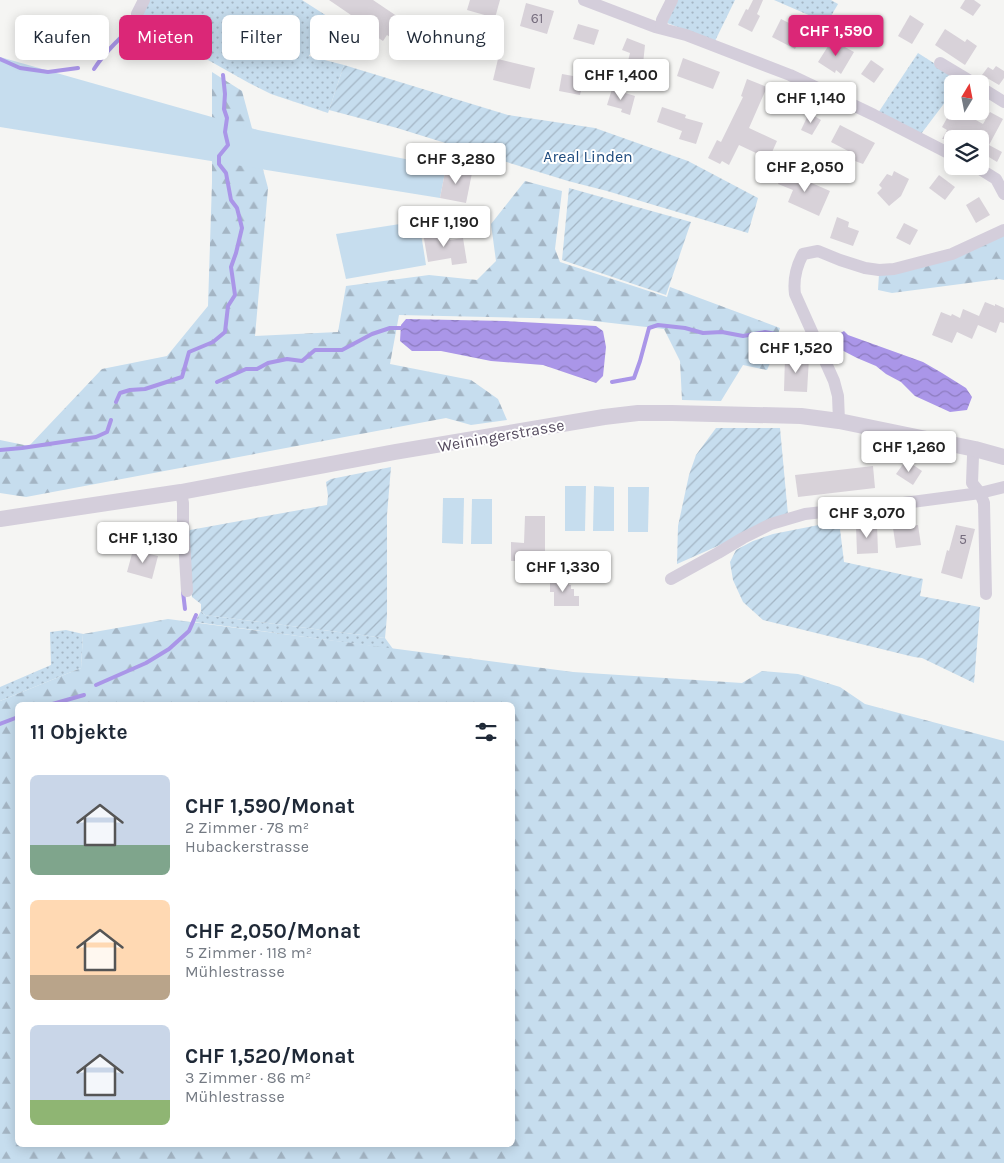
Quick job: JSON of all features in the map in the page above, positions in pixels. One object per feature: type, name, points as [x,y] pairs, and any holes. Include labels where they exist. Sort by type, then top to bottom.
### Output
[{"type":"street","points":[[137,14],[144,0]]},
{"type":"street","points":[[584,0],[686,35],[790,76],[874,115],[944,151]]},
{"type":"street","points":[[661,28],[662,20],[672,0]]},
{"type":"street","points":[[940,63],[959,75]]},
{"type":"street","points":[[989,93],[1004,102]]},
{"type":"street","points":[[988,175],[996,180],[1004,194]]},
{"type":"street","points":[[839,421],[838,396],[834,381],[795,294],[794,278],[803,254],[818,251],[865,268],[879,270],[894,269],[952,254],[1004,230]]},
{"type":"street","name":"Weiningerstrasse","points":[[0,519],[181,492],[395,452],[621,415],[672,413],[790,416],[839,421],[975,449],[1004,457]]},
{"type":"street","points":[[975,449],[972,483],[980,493],[984,503],[986,594]]},
{"type":"street","points":[[671,578],[771,524],[805,514],[980,493],[1004,487]]},
{"type":"street","points":[[181,492],[187,591]]},
{"type":"green space","points":[[144,0],[302,0],[325,15],[310,15],[310,60],[325,60],[344,65],[328,113],[271,94],[208,60],[212,60],[212,15],[137,14]]},
{"type":"green space","points":[[677,0],[735,0],[715,41],[667,23]]},
{"type":"green space","points":[[774,0],[831,0],[838,4],[827,23]]},
{"type":"green space","points":[[918,53],[953,75],[944,75],[944,104],[921,134],[878,113]]},
{"type":"green space","points":[[0,57],[258,130],[446,167],[440,198],[0,127]]},
{"type":"green space","name":"Areal Linden","points":[[344,65],[508,115],[595,128],[688,161],[758,198],[748,233],[568,181],[397,128],[329,110]]},
{"type":"green space","points":[[212,72],[242,91],[268,188],[255,336],[338,332],[346,286],[429,275],[477,280],[496,261],[491,224],[525,181],[562,191],[555,249],[560,262],[667,297],[670,287],[780,328],[774,354],[767,370],[743,365],[721,401],[682,400],[680,361],[664,329],[576,319],[399,315],[390,364],[471,380],[498,399],[507,420],[471,425],[446,418],[26,497],[0,493],[0,440],[29,446],[102,369],[167,356],[208,306],[212,182]]},
{"type":"green space","name":"Areal Linden","points":[[569,188],[691,222],[666,295],[562,260]]},
{"type":"green space","points":[[419,221],[426,265],[346,279],[336,234]]},
{"type":"green space","points":[[1004,234],[1004,280],[999,279],[892,293],[878,290],[879,274]]},
{"type":"green space","points":[[716,428],[780,428],[788,515],[677,564],[678,526],[689,475],[696,455]]},
{"type":"green space","points":[[391,467],[387,515],[387,616],[385,638],[205,615],[201,611],[201,604],[192,597],[186,536],[190,530],[327,505],[326,482],[331,479]]},
{"type":"green space","points":[[565,486],[586,486],[585,531],[565,531]]},
{"type":"green space","points":[[594,486],[614,487],[614,531],[593,531]]},
{"type":"green space","points":[[628,487],[649,487],[648,532],[628,532]]},
{"type":"green space","points":[[443,498],[464,498],[463,544],[442,543]]},
{"type":"green space","points":[[472,499],[492,499],[492,544],[471,544]]},
{"type":"green space","points":[[839,521],[844,562],[923,579],[920,596],[980,607],[974,683],[922,658],[763,620],[743,602],[733,580],[730,562],[736,550],[753,541],[773,534]]},
{"type":"green space","points":[[201,611],[205,615],[385,638],[393,649],[195,622]]},
{"type":"green space","points":[[168,619],[573,672],[742,683],[762,671],[798,674],[840,687],[865,704],[1004,741],[1004,1163],[0,1163],[0,701],[81,668],[83,634]]},
{"type":"green space","points":[[66,630],[83,634],[81,668],[0,701],[0,687],[51,665],[50,632]]},
{"type":"water","points":[[406,319],[505,321],[596,326],[603,331],[606,347],[603,376],[596,383],[543,365],[491,361],[441,351],[412,351],[400,341],[401,325]]},
{"type":"water","points":[[844,331],[848,335],[923,362],[966,388],[972,397],[967,410],[950,412],[915,396],[901,382],[876,366],[857,358],[834,346],[833,342],[828,341],[828,337],[834,337]]},
{"type":"building","points":[[329,0],[373,0],[395,15],[389,15],[389,36],[387,35],[383,41],[379,38],[379,15],[351,15]]},
{"type":"building","points":[[470,0],[500,0],[496,15],[484,15],[467,10]]},
{"type":"building","points":[[753,0],[763,0],[757,14],[760,16],[752,32],[738,25]]},
{"type":"building","points":[[965,0],[974,0],[981,5],[973,16],[960,8]]},
{"type":"building","points":[[526,3],[554,11],[547,34],[520,26]]},
{"type":"building","points":[[910,15],[924,24],[912,44],[898,36]]},
{"type":"building","points":[[781,19],[805,29],[795,49],[772,37]]},
{"type":"building","points":[[578,24],[599,30],[594,45],[573,39]]},
{"type":"building","points":[[945,29],[965,42],[967,39],[977,46],[965,65],[935,45]]},
{"type":"building","points":[[627,38],[645,45],[643,64],[628,61],[630,53],[622,50]]},
{"type":"building","points":[[832,40],[854,52],[841,74],[836,70],[835,73],[818,62]]},
{"type":"building","points":[[683,58],[720,72],[713,89],[677,76]]},
{"type":"building","points":[[498,60],[535,68],[530,89],[493,80]]},
{"type":"building","points":[[871,60],[884,69],[874,83],[861,74]]},
{"type":"building","points":[[996,66],[1004,71],[1004,78],[999,85],[989,79],[989,75],[982,75],[988,67],[993,70]]},
{"type":"building","points":[[562,74],[584,78],[580,95],[559,91]]},
{"type":"building","points":[[747,79],[767,87],[749,128],[777,141],[769,159],[739,145],[729,165],[722,161],[720,164],[708,158],[717,140],[721,142],[743,97],[741,96]]},
{"type":"building","points":[[612,89],[635,96],[630,115],[621,112],[622,109],[607,105]]},
{"type":"building","points":[[662,107],[686,115],[685,118],[703,123],[696,144],[679,139],[682,131],[657,122]]},
{"type":"building","points":[[990,112],[1003,119],[989,145],[989,130],[947,130],[942,127],[946,120],[976,120],[983,124],[985,120],[989,120]]},
{"type":"building","points":[[809,113],[821,120],[812,135],[801,130]]},
{"type":"building","points":[[840,125],[875,143],[863,164],[847,158],[850,152],[831,142]]},
{"type":"building","points":[[989,145],[1002,152],[997,162],[989,157]]},
{"type":"building","points":[[446,167],[472,173],[466,203],[440,198]]},
{"type":"building","points":[[784,171],[830,191],[819,216],[788,202],[793,190],[778,184]]},
{"type":"building","points":[[894,171],[909,179],[901,196],[889,206],[877,193],[882,188],[879,185],[887,174],[892,176]]},
{"type":"building","points":[[939,175],[955,187],[945,200],[929,188]]},
{"type":"building","points":[[979,197],[990,215],[976,223],[966,205]]},
{"type":"building","points":[[837,217],[849,222],[848,227],[859,231],[853,246],[830,238]]},
{"type":"building","points":[[904,223],[918,230],[910,245],[896,238]]},
{"type":"building","points":[[448,230],[450,240],[463,238],[467,263],[452,265],[451,258],[428,262],[423,233]]},
{"type":"building","points":[[985,302],[1004,308],[1004,323],[1000,322],[996,333],[978,325],[972,339],[957,332],[952,343],[932,335],[941,312],[960,318],[963,309],[979,316]]},
{"type":"building","points":[[785,357],[809,358],[807,392],[784,391]]},
{"type":"building","points":[[906,460],[922,471],[913,485],[896,474]]},
{"type":"building","points":[[873,466],[875,488],[798,497],[795,475]]},
{"type":"building","points":[[525,516],[545,516],[545,554],[537,554],[537,561],[511,561],[511,542],[524,543]]},
{"type":"building","points":[[877,524],[878,553],[857,554],[856,525]]},
{"type":"building","points":[[918,525],[921,545],[896,548],[893,528]]},
{"type":"building","points":[[956,525],[975,529],[962,579],[941,573]]},
{"type":"building","points":[[133,550],[158,556],[152,579],[127,572]]},
{"type":"building","points":[[550,577],[569,581],[571,589],[574,589],[574,596],[579,596],[579,606],[554,606],[554,592],[550,592]]},
{"type":"waterway","points":[[94,69],[119,39]]},
{"type":"waterway","points":[[0,59],[20,68],[48,72],[78,68]]},
{"type":"waterway","points":[[116,402],[120,393],[145,389],[182,377],[189,352],[213,342],[225,332],[228,306],[235,295],[231,267],[242,228],[237,208],[231,200],[226,173],[219,164],[219,156],[228,145],[225,132],[227,118],[224,109],[223,75]]},
{"type":"waterway","points":[[612,382],[634,378],[649,328],[658,325],[685,328],[703,333],[722,332],[743,336],[765,332],[776,334]]},
{"type":"waterway","points":[[217,382],[246,369],[257,369],[268,363],[287,359],[302,361],[315,350],[342,350],[372,334],[390,328],[401,328]]},
{"type":"waterway","points":[[0,450],[96,437],[107,432],[111,420]]},
{"type":"waterway","points":[[183,592],[185,609]]},
{"type":"waterway","points":[[96,685],[146,663],[169,649],[189,631],[196,615]]},
{"type":"waterway","points":[[60,702],[84,695]]},
{"type":"waterway","points":[[0,724],[15,718]]}]
